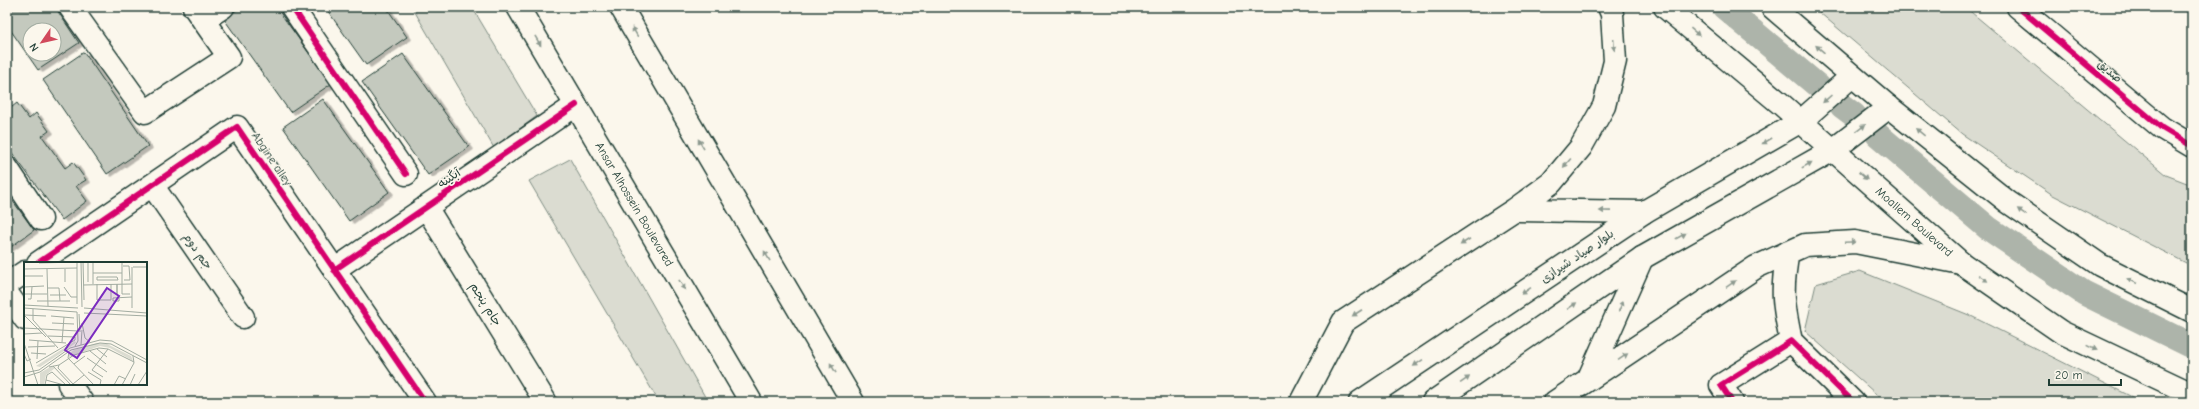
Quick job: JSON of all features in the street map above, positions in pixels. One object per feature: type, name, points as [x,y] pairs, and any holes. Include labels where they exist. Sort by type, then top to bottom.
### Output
[{"type":"main road","points":[[70,7],[145,112],[229,57],[199,14],[223,7]]},
{"type":"main road","points":[[292,7],[406,174]]},
{"type":"main road","name":"Ansar Alhossein Boulevared","points":[[518,7],[751,402]]},
{"type":"main road","points":[[621,7],[853,402]]},
{"type":"main road","points":[[1301,402],[1343,322],[1514,210],[1551,183],[1581,147],[1604,106],[1615,61],[1612,14],[1609,7]]},
{"type":"main road","name":"Moallem Boulevard","points":[[1665,7],[1801,121],[1961,263],[2061,332],[2192,394]]},
{"type":"main road","points":[[1772,7],[1889,107],[2008,202],[2100,266],[2192,311]]},
{"type":"main road","name":"صدیق","points":[[2018,7],[2162,128],[2192,146]]},
{"type":"main road","name":"بلوار صیاد شیرازی","points":[[1360,402],[1644,212],[1801,121],[1852,76]]},
{"type":"main road","name":"آبگینه","points":[[334,270],[576,105]]},
{"type":"main road","points":[[1433,402],[1642,258],[1833,150],[1889,107]]},
{"type":"main road","name":"Abgine alley","points":[[39,262],[237,127],[425,402]]},
{"type":"main road","points":[[7,168],[41,219]]},
{"type":"main road","name":"جم دوم","points":[[152,185],[243,318]]},
{"type":"main road","name":"جام پنجم","points":[[426,207],[544,401]]},
{"type":"main road","points":[[1514,210],[1644,212]]},
{"type":"main road","points":[[1556,402],[1756,267],[1805,245],[1855,242],[1961,263]]},
{"type":"main road","points":[[1788,252],[1782,280],[1783,308],[1791,341],[1853,402]]},
{"type":"main road","points":[[1588,380],[1642,258]]},
{"type":"main road","points":[[7,284],[24,273]]},
{"type":"main road","points":[[7,293],[24,318]]},
{"type":"main road","points":[[2161,296],[2192,300]]},
{"type":"main road","points":[[1726,393],[1791,341]]},
{"type":"main road","points":[[70,385],[82,402]]},
{"type":"shaded area","points":[[412,7],[472,7],[537,116],[494,148]]},
{"type":"shaded area","points":[[1813,7],[1965,7],[2166,175],[2192,185],[2192,266],[2053,195],[1962,134]]},
{"type":"shaded area","points":[[570,159],[708,402],[659,402],[529,181]]},
{"type":"shaded area","points":[[1860,271],[1969,315],[2142,402],[1885,402],[1805,331],[1816,284]]},
{"type":"building","points":[[7,7],[55,7],[79,43],[62,54],[62,22],[22,22],[22,47],[7,25]]},
{"type":"building","points":[[241,7],[276,7],[331,84],[290,112],[224,19]]},
{"type":"building","points":[[325,7],[386,7],[407,37],[366,65]]},
{"type":"building","points":[[84,52],[148,146],[107,174],[43,80]]},
{"type":"building","points":[[403,54],[469,147],[428,175],[362,82]]},
{"type":"building","points":[[32,62],[50,62],[38,70]]},
{"type":"building","points":[[323,99],[389,192],[349,221],[283,127]]},
{"type":"building","points":[[17,103],[29,119],[36,113],[49,131],[42,136],[65,168],[73,162],[86,180],[76,186],[87,201],[62,220],[7,146],[7,111]]},
{"type":"building","points":[[7,193],[34,230],[8,249],[7,247]]},
{"type":"waterway","points":[[1724,7],[1818,86]]},
{"type":"waterway","points":[[1842,106],[1854,115]]},
{"type":"waterway","points":[[1878,135],[1988,228],[2084,293],[2192,346]]},
{"type":"cycle path","points":[[292,7],[406,174]]},
{"type":"cycle path","points":[[2018,7],[2162,128],[2192,146]]},
{"type":"cycle path","points":[[334,270],[576,105]]},
{"type":"cycle path","points":[[39,262],[237,127],[425,402]]},
{"type":"cycle path","points":[[1732,402],[1721,385],[1791,341],[1853,402]]}]
